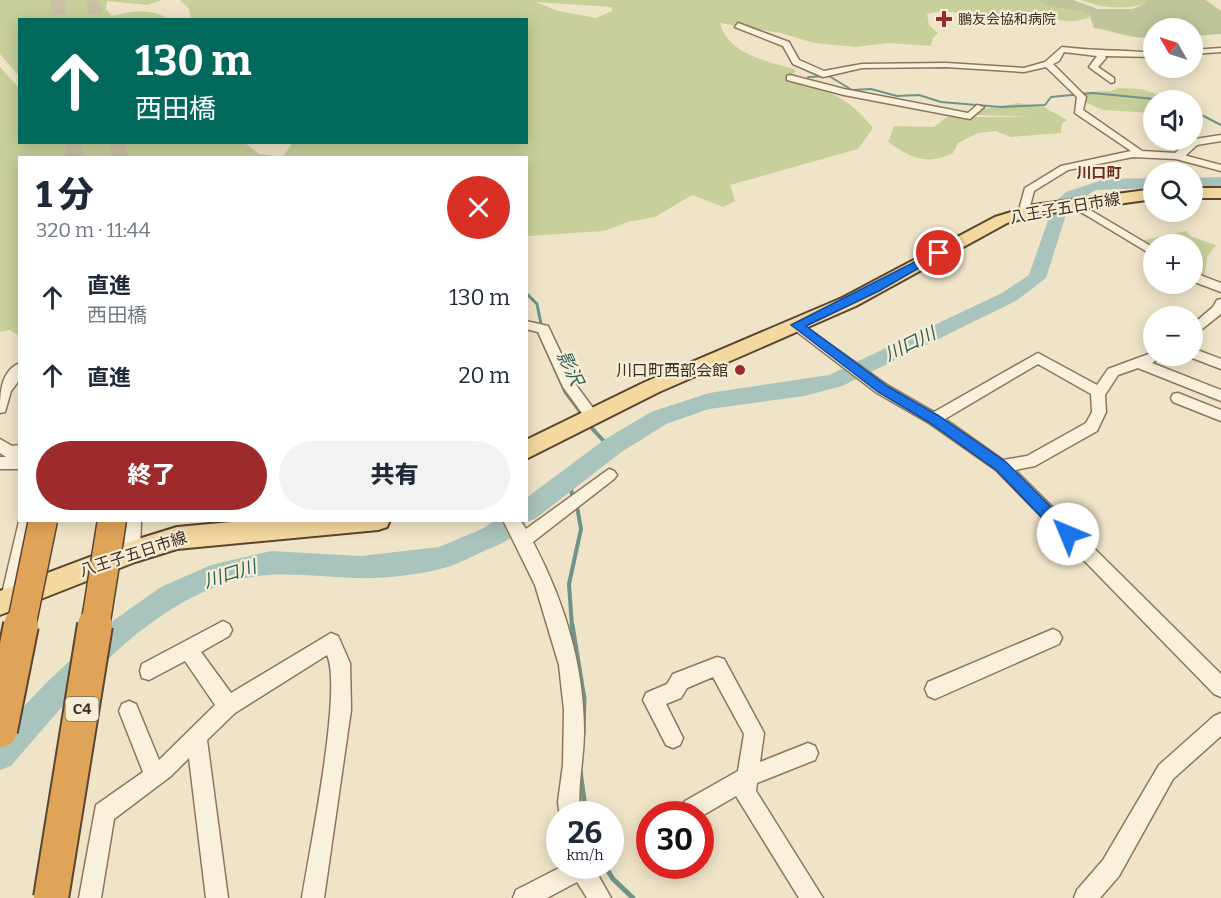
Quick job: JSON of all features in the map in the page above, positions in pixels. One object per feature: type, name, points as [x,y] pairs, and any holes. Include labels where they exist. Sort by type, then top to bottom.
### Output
[{"type":"highway","points":[[0,730],[43,522]]},
{"type":"highway","name":"C4","points":[[51,898],[112,522]]},
{"type":"main road","points":[[1203,193],[1221,193]]},
{"type":"main road","name":"八王子五日市線","points":[[528,449],[652,387],[797,325],[887,282],[989,225],[1031,211],[1143,195]]},
{"type":"main road","name":"八王子五日市線","points":[[5,601],[132,552],[201,534],[353,522]]},
{"type":"street","points":[[738,25],[786,44],[796,62],[824,76],[862,66],[946,65],[1010,71],[1048,64],[1056,59],[1062,49],[1100,54],[1114,52],[1143,54]]},
{"type":"street","points":[[1203,51],[1221,50]]},
{"type":"street","points":[[1100,54],[1102,58],[1093,68],[1111,80]]},
{"type":"street","points":[[1048,64],[1080,96],[1078,111],[1110,135],[1137,151]]},
{"type":"street","points":[[790,78],[844,93],[970,116],[980,107]]},
{"type":"street","points":[[1178,156],[1193,142],[1221,138]]},
{"type":"street","points":[[1031,211],[1025,206],[1029,190],[1054,174],[1065,168],[1137,151],[1178,156],[1205,166],[1221,168]]},
{"type":"street","points":[[1075,204],[1143,246]]},
{"type":"street","points":[[1203,281],[1221,288]]},
{"type":"street","points":[[1203,323],[1219,309],[1221,303]]},
{"type":"street","points":[[797,325],[872,381],[934,419],[1001,466],[1221,687]]},
{"type":"street","points":[[534,326],[586,419]]},
{"type":"street","points":[[1203,357],[1221,364]]},
{"type":"street","points":[[934,419],[1038,358],[1099,392]]},
{"type":"street","points":[[1001,466],[1030,462],[1092,427],[1099,412],[1099,392],[1113,372],[1143,361]]},
{"type":"street","points":[[1139,363],[1221,397],[1219,415],[1178,398]]},
{"type":"street","points":[[0,408],[4,390],[18,371]]},
{"type":"street","points":[[0,445],[9,452],[18,451]]},
{"type":"street","points":[[0,463],[18,463]]},
{"type":"street","points":[[567,801],[572,766],[575,706],[566,644],[519,531],[609,475]]},
{"type":"street","points":[[5,601],[25,522]]},
{"type":"street","points":[[132,552],[133,522]]},
{"type":"street","points":[[149,671],[223,630]]},
{"type":"street","points":[[935,689],[1053,638]]},
{"type":"street","points":[[90,898],[104,813],[155,776],[228,706],[331,642],[341,663],[341,710],[313,898]]},
{"type":"street","points":[[188,650],[228,706]]},
{"type":"street","points":[[673,738],[653,700],[674,691],[680,681],[717,666],[754,733],[745,793],[812,898]]},
{"type":"street","points":[[129,711],[155,776]]},
{"type":"street","points":[[1085,898],[1111,868],[1166,772],[1221,723]]},
{"type":"street","points":[[197,738],[217,898]]},
{"type":"street","points":[[706,801],[747,777],[808,753]]},
{"type":"street","points":[[524,898],[559,879]]},
{"type":"street","points":[[588,879],[600,898]]},
{"type":"green space","points":[[0,0],[162,0],[147,5],[107,1],[106,9],[112,16],[149,12],[166,18],[18,18],[18,75],[0,54]]},
{"type":"green space","points":[[180,0],[1043,0],[1080,9],[1089,14],[1089,18],[1067,21],[1019,12],[1005,16],[1002,22],[955,12],[936,12],[927,14],[929,25],[938,33],[933,38],[931,46],[889,43],[855,47],[814,43],[781,33],[720,23],[724,34],[740,50],[762,60],[796,70],[789,82],[816,88],[836,96],[854,108],[873,128],[858,149],[730,185],[735,201],[723,207],[692,195],[655,217],[628,222],[604,231],[528,236],[528,156],[284,156],[291,144],[528,144],[528,18],[191,18],[189,9]],"holes":[[[536,2],[611,7],[612,11],[596,18],[558,11]]]},
{"type":"green space","points":[[1037,0],[1073,0],[1098,9],[1132,9],[1147,3],[1146,0],[1206,0],[1221,11],[1221,34],[1203,35],[1203,18],[1143,18],[1143,38],[1131,36],[1094,28],[1089,14]]},
{"type":"green space","points":[[1081,0],[1147,0],[1148,3],[1114,8]]},
{"type":"green space","points":[[0,67],[18,87],[18,144],[246,144],[259,154],[275,156],[18,156],[18,335],[10,330],[0,332]]},
{"type":"green space","points":[[1118,88],[1144,90],[1143,112],[1103,110],[1085,102],[1082,92],[1111,91]]},
{"type":"green space","points":[[1018,103],[1044,107],[1067,120],[1062,124],[1061,133],[1011,137],[995,131],[978,133],[958,143],[953,153],[935,159],[912,156],[888,142],[894,126],[934,127],[947,117],[1031,117],[976,115],[983,109]]},
{"type":"green space","points":[[1186,231],[1189,234],[1172,234]]},
{"type":"green space","points":[[1203,241],[1216,245],[1207,257],[1204,277]]},
{"type":"waterway","points":[[808,77],[829,76],[852,90],[871,89],[897,96],[919,95],[941,102],[1001,107],[1045,105],[1051,97],[1093,93],[1143,98]]},
{"type":"waterway","points":[[1203,116],[1221,125]]},
{"type":"waterway","name":"川口川","points":[[1203,183],[1221,182]]},
{"type":"waterway","name":"川口川","points":[[528,510],[612,446],[659,418],[709,401],[788,391],[835,381],[1009,297],[1037,278],[1062,203],[1071,195],[1093,186],[1143,183]]},
{"type":"waterway","points":[[1075,210],[1091,218]]},
{"type":"waterway","name":"影沢","points":[[528,295],[537,304],[541,324],[537,330],[565,392],[580,412]]},
{"type":"waterway","name":"影沢","points":[[579,410],[582,415]]},
{"type":"waterway","name":"影沢","points":[[588,424],[611,449]]},
{"type":"waterway","points":[[570,481],[572,495]]},
{"type":"waterway","points":[[572,627],[569,584],[581,529],[577,506]]},
{"type":"waterway","name":"川口川","points":[[0,755],[56,693],[120,632],[170,596],[220,573],[271,562],[361,567],[440,558],[493,536],[512,522]]},
{"type":"waterway","points":[[572,625],[584,699],[583,734]]},
{"type":"waterway","points":[[580,771],[584,801]]},
{"type":"waterway","points":[[613,879],[633,898]]},
{"type":"tunnel","points":[[58,0],[59,18]]},
{"type":"tunnel","points":[[93,0],[96,18]]},
{"type":"tunnel","points":[[73,144],[75,156]]},
{"type":"tunnel","points":[[117,144],[120,156]]},
{"type":"place","name":"鵬友会協和病院","points":[[944,19]]},
{"type":"place","name":"川口町西部会館","points":[[740,370]]},
{"type":"district","name":"川口町","points":[[1099,173]]},
{"type":"route","points":[[939,253],[875,289],[797,325],[882,389],[902,398],[1001,466],[1068,534]]}]
